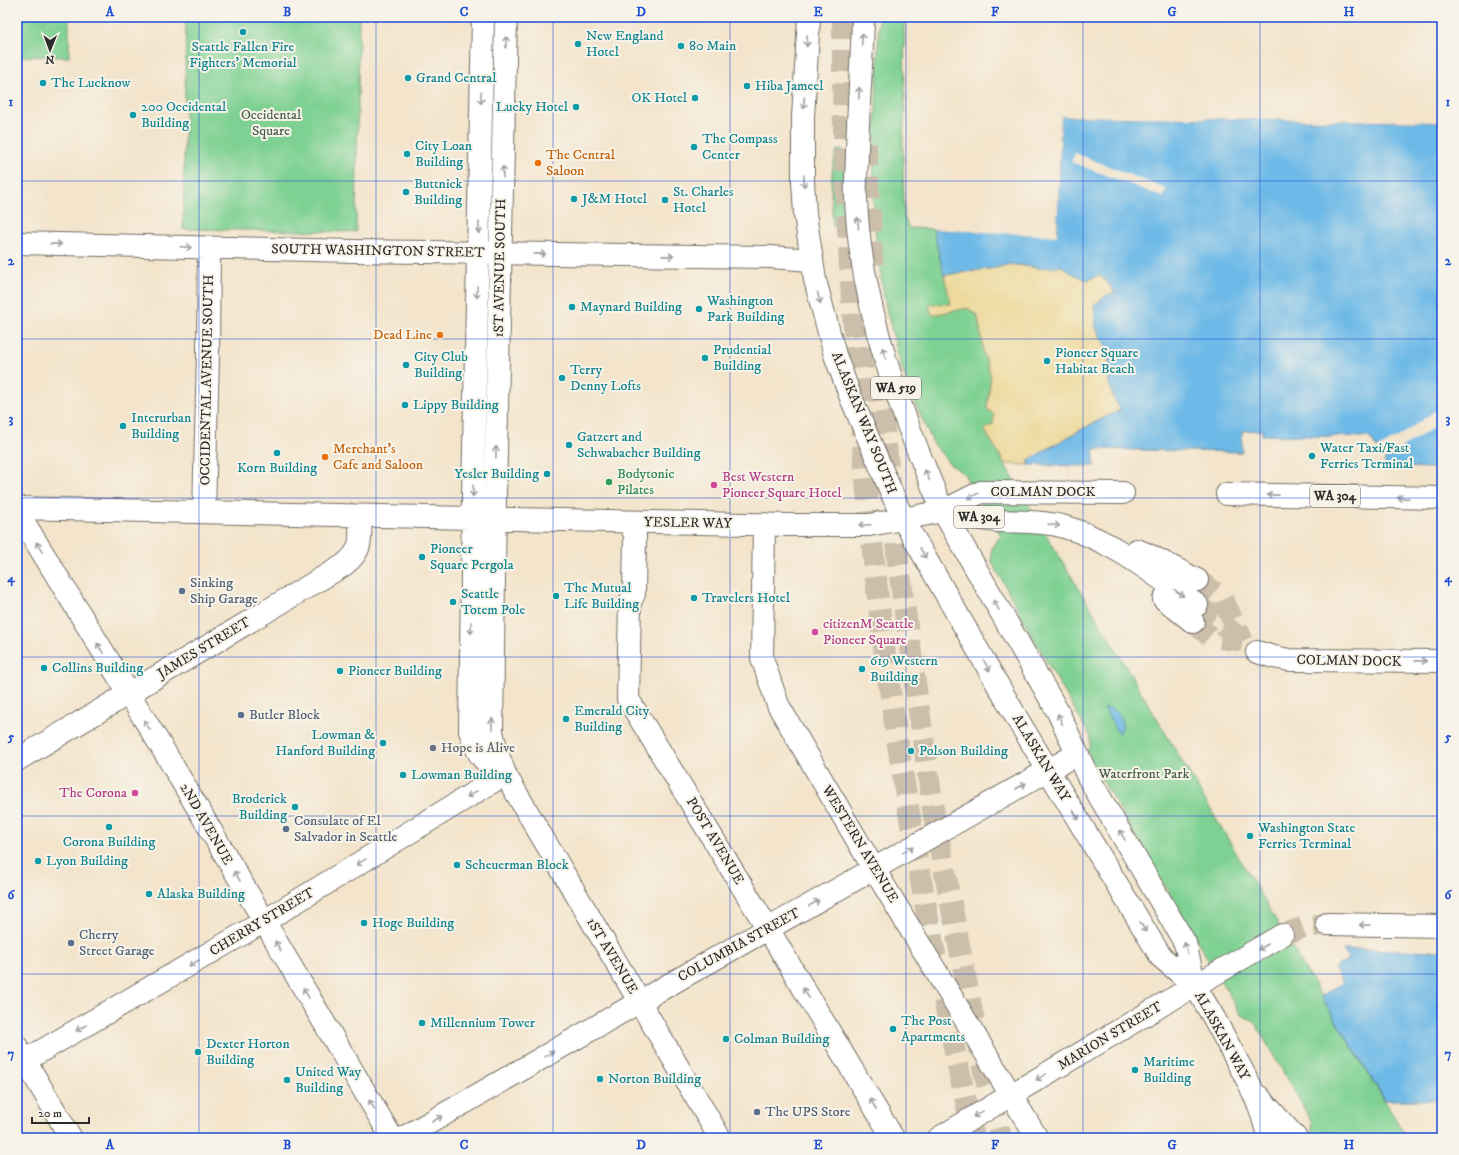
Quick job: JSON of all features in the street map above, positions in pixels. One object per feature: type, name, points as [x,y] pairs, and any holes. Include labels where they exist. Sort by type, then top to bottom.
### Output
[{"type":"main road","name":"1ST AVENUE SOUTH","points":[[473,519],[483,17]]},
{"type":"main road","name":"1ST AVENUE SOUTH","points":[[495,519],[506,17]]},
{"type":"main road","name":"ALASKAN WAY SOUTH","points":[[809,17],[803,116],[803,181],[805,214],[816,284],[835,355],[851,398],[903,519]]},
{"type":"main road","name":"WA 519","points":[[863,17],[856,198],[862,261],[872,309],[887,362],[918,453],[943,511]]},
{"type":"main road","name":"SOUTH WASHINGTON STREET","points":[[17,243],[209,248],[770,257],[812,260]]},
{"type":"main road","name":"OCCIDENTAL AVENUE SOUTH","points":[[204,512],[209,248]]},
{"type":"main road","name":"COLMAN DOCK","points":[[903,519],[943,511],[981,492],[1123,493]]},
{"type":"main road","name":"WA 304","points":[[1227,494],[1442,498]]},
{"type":"main road","name":"YESLER WAY","points":[[17,510],[204,512],[473,519],[764,524],[869,525],[903,519]]},
{"type":"main road","name":"2ND AVENUE","points":[[17,510],[127,694],[167,756],[392,1138]]},
{"type":"main road","name":"COLMAN DOCK","points":[[943,511],[999,521],[1033,522],[1060,526],[1084,533],[1138,564],[1195,614]]},
{"type":"main road","name":"ALASKAN WAY","points":[[943,511],[1058,712],[1088,777],[1185,943],[1195,986],[1250,1085],[1260,1108],[1269,1138]]},
{"type":"main road","name":"JAMES STREET","points":[[17,760],[344,565],[359,550],[360,516]]},
{"type":"main road","name":"1ST AVENUE","points":[[473,519],[470,731],[477,751],[485,762],[505,774]]},
{"type":"main road","name":"1ST AVENUE","points":[[495,519],[492,732],[497,752],[505,774],[720,1138]]},
{"type":"main road","name":"ALASKAN WAY","points":[[903,519],[1015,715],[1161,957],[1195,986]]},
{"type":"main road","name":"POST AVENUE","points":[[630,522],[635,535],[634,594],[630,602],[628,699],[893,1138]]},
{"type":"main road","name":"WESTERN AVENUE","points":[[764,524],[762,658],[778,705],[874,869],[1037,1138]]},
{"type":"main road","points":[[1084,533],[1114,541],[1144,553],[1197,580]]},
{"type":"main road","name":"COLMAN DOCK","points":[[1257,652],[1289,660],[1442,661]]},
{"type":"main road","name":"COLUMBIA STREET","points":[[403,1138],[639,1002],[1077,754]]},
{"type":"main road","name":"CHERRY STREET","points":[[20,1058],[264,922],[505,774]]},
{"type":"main road","points":[[1328,924],[1442,926]]},
{"type":"main road","name":"MARION STREET","points":[[939,1138],[1282,935]]},
{"type":"main road","points":[[20,1058],[71,1138]]},
{"type":"main road","name":"ALASKAN WAY","points":[[1250,1085],[1264,1103],[1296,1138]]},
{"type":"green space","points":[[17,17],[69,17],[69,57],[17,56]]},
{"type":"green space","name":"Occidental Square","points":[[186,17],[359,17],[356,232],[183,229]]},
{"type":"green space","name":"Waterfront Park","points":[[879,17],[904,17],[904,217],[909,228],[933,229],[951,304],[928,305],[968,308],[978,316],[984,355],[991,376],[987,409],[994,415],[993,425],[984,429],[1407,1138],[1312,1138],[1312,1122],[1255,1023],[1241,1015],[1097,771],[1087,750],[1090,745],[1090,736],[1039,648],[992,562],[992,548],[1001,536],[964,474],[949,463],[933,443],[902,369],[887,312],[876,242],[873,192]]},
{"type":"green space","points":[[837,150],[844,150],[845,226],[833,226],[831,197],[832,178],[834,159]]},
{"type":"sand","name":"Pioneer Square Habitat Beach","points":[[1010,264],[1041,268],[1062,266],[1071,273],[1088,280],[1098,275],[1106,280],[1116,294],[1096,328],[1106,347],[1110,366],[1109,383],[1114,399],[1121,410],[1098,421],[1029,460],[1029,465],[1005,464],[984,429],[993,425],[994,415],[987,409],[991,376],[984,355],[978,316],[968,308],[932,315],[928,304],[951,304],[944,275],[995,268]]},
{"type":"water","points":[[1061,116],[1442,122],[1442,464],[1435,464],[1435,468],[1385,467],[1385,459],[1369,437],[1262,435],[1262,430],[1242,431],[1242,452],[1094,449],[1094,466],[1029,465],[1029,460],[1040,453],[1086,427],[1121,410],[1114,399],[1109,383],[1110,366],[1106,347],[1096,328],[1094,305],[1107,295],[1116,293],[1099,275],[1088,280],[1071,273],[1062,266],[1041,268],[1010,264],[995,268],[944,275],[933,229],[1057,235]]},
{"type":"water","points":[[1104,708],[1114,710],[1120,716],[1122,725],[1119,734]]},
{"type":"water","points":[[1343,950],[1442,951],[1442,1100],[1385,1100],[1321,996],[1343,983],[1334,968],[1349,959]]},
{"type":"pier","points":[[1060,114],[1442,120],[1442,122],[1061,116],[1057,236],[931,229],[933,227],[1055,233]]},
{"type":"pier","points":[[1075,153],[1166,189],[1163,197],[1071,162]]},
{"type":"pier","points":[[1442,406],[1442,422],[1385,459],[1377,449],[1398,437]]},
{"type":"tunnel","points":[[843,17],[844,134],[851,290],[865,467],[879,605],[908,808],[939,973],[974,1138]]},
{"type":"tunnel","points":[[866,144],[873,277]]},
{"type":"tunnel","points":[[877,346],[879,379],[898,562],[934,816],[982,1063],[1001,1138]]},
{"type":"tunnel","points":[[1197,580],[1221,596],[1243,641]]},
{"type":"tunnel","points":[[1197,605],[1237,636]]},
{"type":"tunnel","points":[[1193,622],[1211,637],[1243,641]]},
{"type":"tunnel","points":[[1282,935],[1304,927],[1327,924]]},
{"type":"place","name":"Seattle Fallen Fire Fighters' Memorial","points":[[243,32]]},
{"type":"place","name":"New England Hotel","points":[[578,44]]},
{"type":"place","name":"80 Main","points":[[681,46]]},
{"type":"place","name":"Grand Central","points":[[408,78]]},
{"type":"place","name":"The Lucknow","points":[[43,83]]},
{"type":"place","name":"Hiba Jameel","points":[[747,86]]},
{"type":"place","name":"OK Hotel","points":[[695,98]]},
{"type":"place","name":"Lucky Hotel","points":[[576,107]]},
{"type":"place","name":"200 Occidental Building","points":[[133,115]]},
{"type":"place","name":"The Compass Center","points":[[694,147]]},
{"type":"place","name":"City Loan Building","points":[[407,154]]},
{"type":"place","name":"The Central Saloon","points":[[538,163]]},
{"type":"place","name":"Buttnick Building","points":[[406,192]]},
{"type":"place","name":"J&M Hotel","points":[[574,199]]},
{"type":"place","name":"St. Charles Hotel","points":[[665,200]]},
{"type":"place","name":"Maynard Building","points":[[572,307]]},
{"type":"place","name":"Washington Park Building","points":[[699,309]]},
{"type":"place","name":"Dead Line","points":[[440,335]]},
{"type":"place","name":"Prudential Building","points":[[705,358]]},
{"type":"place","name":"Pioneer Square Habitat Beach","points":[[1047,361]]},
{"type":"place","name":"City Club Building","points":[[406,365]]},
{"type":"place","name":"Terry Denny Lofts","points":[[562,378]]},
{"type":"place","name":"Lippy Building","points":[[405,405]]},
{"type":"place","name":"Interurban Building","points":[[123,426]]},
{"type":"place","name":"Gatzert and Schwabacher Building","points":[[569,445]]},
{"type":"place","name":"Korn Building","points":[[277,453]]},
{"type":"place","name":"Water Taxi/Fast Ferries Terminal","points":[[1312,456]]},
{"type":"place","name":"Merchant's Cafe and Saloon","points":[[325,457]]},
{"type":"place","name":"Yesler Building","points":[[547,474]]},
{"type":"place","name":"Bodytonic Pilates","points":[[609,482]]},
{"type":"place","name":"Best Western Pioneer Square Hotel","points":[[714,485]]},
{"type":"place","name":"Pioneer Square Pergola","points":[[422,557]]},
{"type":"place","name":"Sinking Ship Garage","points":[[182,591]]},
{"type":"place","name":"The Mutual Life Building","points":[[556,596]]},
{"type":"place","name":"Travelers Hotel","points":[[694,598]]},
{"type":"place","name":"Seattle Totem Pole","points":[[453,602]]},
{"type":"place","name":"citizenM Seattle Pioneer Square","points":[[815,632]]},
{"type":"place","name":"Collins Building","points":[[44,668]]},
{"type":"place","name":"619 Western Building","points":[[862,669]]},
{"type":"place","name":"Pioneer Building","points":[[340,671]]},
{"type":"place","name":"Butler Block","points":[[241,715]]},
{"type":"place","name":"Emerald City Building","points":[[566,719]]},
{"type":"place","name":"Lowman & Hanford Building","points":[[383,743]]},
{"type":"place","name":"Hope is Alive","points":[[433,748]]},
{"type":"place","name":"Polson Building","points":[[911,751]]},
{"type":"place","name":"Lowman Building","points":[[403,775]]},
{"type":"place","name":"The Corona","points":[[135,793]]},
{"type":"place","name":"Broderick Building","points":[[295,807]]},
{"type":"place","name":"Corona Building","points":[[109,827]]},
{"type":"place","name":"Consulate of El Salvador in Seattle","points":[[286,829]]},
{"type":"place","name":"Washington State Ferries Terminal","points":[[1250,836]]},
{"type":"place","name":"Lyon Building","points":[[38,861]]},
{"type":"place","name":"Scheuerman Block","points":[[457,865]]},
{"type":"place","name":"Alaska Building","points":[[149,894]]},
{"type":"place","name":"Hoge Building","points":[[364,923]]},
{"type":"place","name":"Cherry Street Garage","points":[[71,943]]},
{"type":"place","name":"Millennium Tower","points":[[422,1023]]},
{"type":"place","name":"The Post Apartments","points":[[893,1029]]},
{"type":"place","name":"Colman Building","points":[[726,1039]]},
{"type":"place","name":"Dexter Horton Building","points":[[198,1052]]},
{"type":"place","name":"Maritime Building","points":[[1135,1070]]},
{"type":"place","name":"Norton Building","points":[[600,1079]]},
{"type":"place","name":"United Way Building","points":[[287,1080]]},
{"type":"place","name":"The UPS Store","points":[[757,1112]]}]
